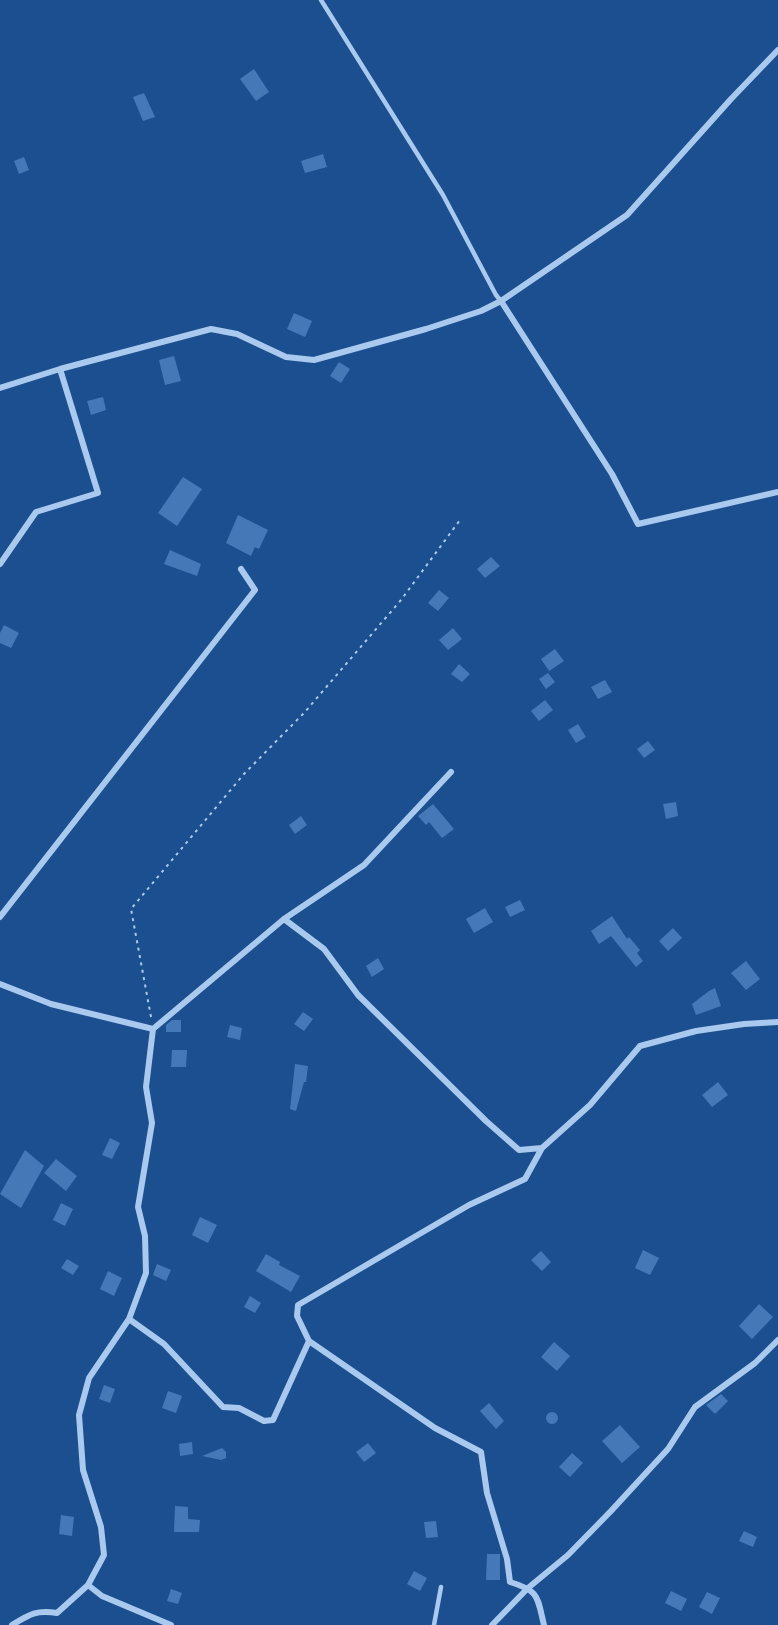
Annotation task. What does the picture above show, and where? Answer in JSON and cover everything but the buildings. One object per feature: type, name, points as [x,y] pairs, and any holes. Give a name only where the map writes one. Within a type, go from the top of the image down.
[{"type":"street","points":[[0,388],[60,369],[211,329],[237,334],[286,357],[314,360],[481,311],[501,301],[627,214],[731,99],[778,51]]},
{"type":"street","points":[[501,301],[612,474],[638,524],[778,492]]},
{"type":"street","points":[[0,564],[36,512],[98,494],[60,369]]},
{"type":"street","points":[[0,917],[255,590],[241,570]]},
{"type":"street","points":[[12,1625],[40,1611],[57,1613],[88,1585],[104,1555],[101,1527],[83,1470],[79,1415],[89,1378],[129,1319],[146,1273],[145,1236],[138,1207],[152,1123],[146,1087],[153,1029],[284,919],[364,865],[451,772]]},
{"type":"street","points":[[284,919],[324,949],[358,995],[486,1121],[519,1150],[542,1148]]},
{"type":"street","points":[[0,984],[51,1004],[153,1029]]},
{"type":"street","points":[[544,1625],[539,1601],[528,1588],[510,1582],[507,1559],[487,1493],[480,1452],[435,1428],[309,1341],[297,1316],[298,1305],[469,1205],[525,1179],[542,1148],[590,1105],[640,1046],[696,1031],[778,1022]]},
{"type":"street","points":[[129,1319],[164,1344],[224,1407],[239,1408],[264,1421],[273,1420],[309,1341]]},
{"type":"street","points":[[492,1625],[528,1588],[568,1555],[647,1472],[668,1449],[695,1407],[755,1363],[778,1340]]},
{"type":"street","points":[[88,1585],[102,1596],[171,1625]]},
{"type":"lane","points":[[321,0],[443,195],[501,301]]},
{"type":"lane","points":[[434,1625],[441,1587]]},
{"type":"path","points":[[153,1029],[131,909],[244,774],[304,713],[401,600],[460,520]]}]
